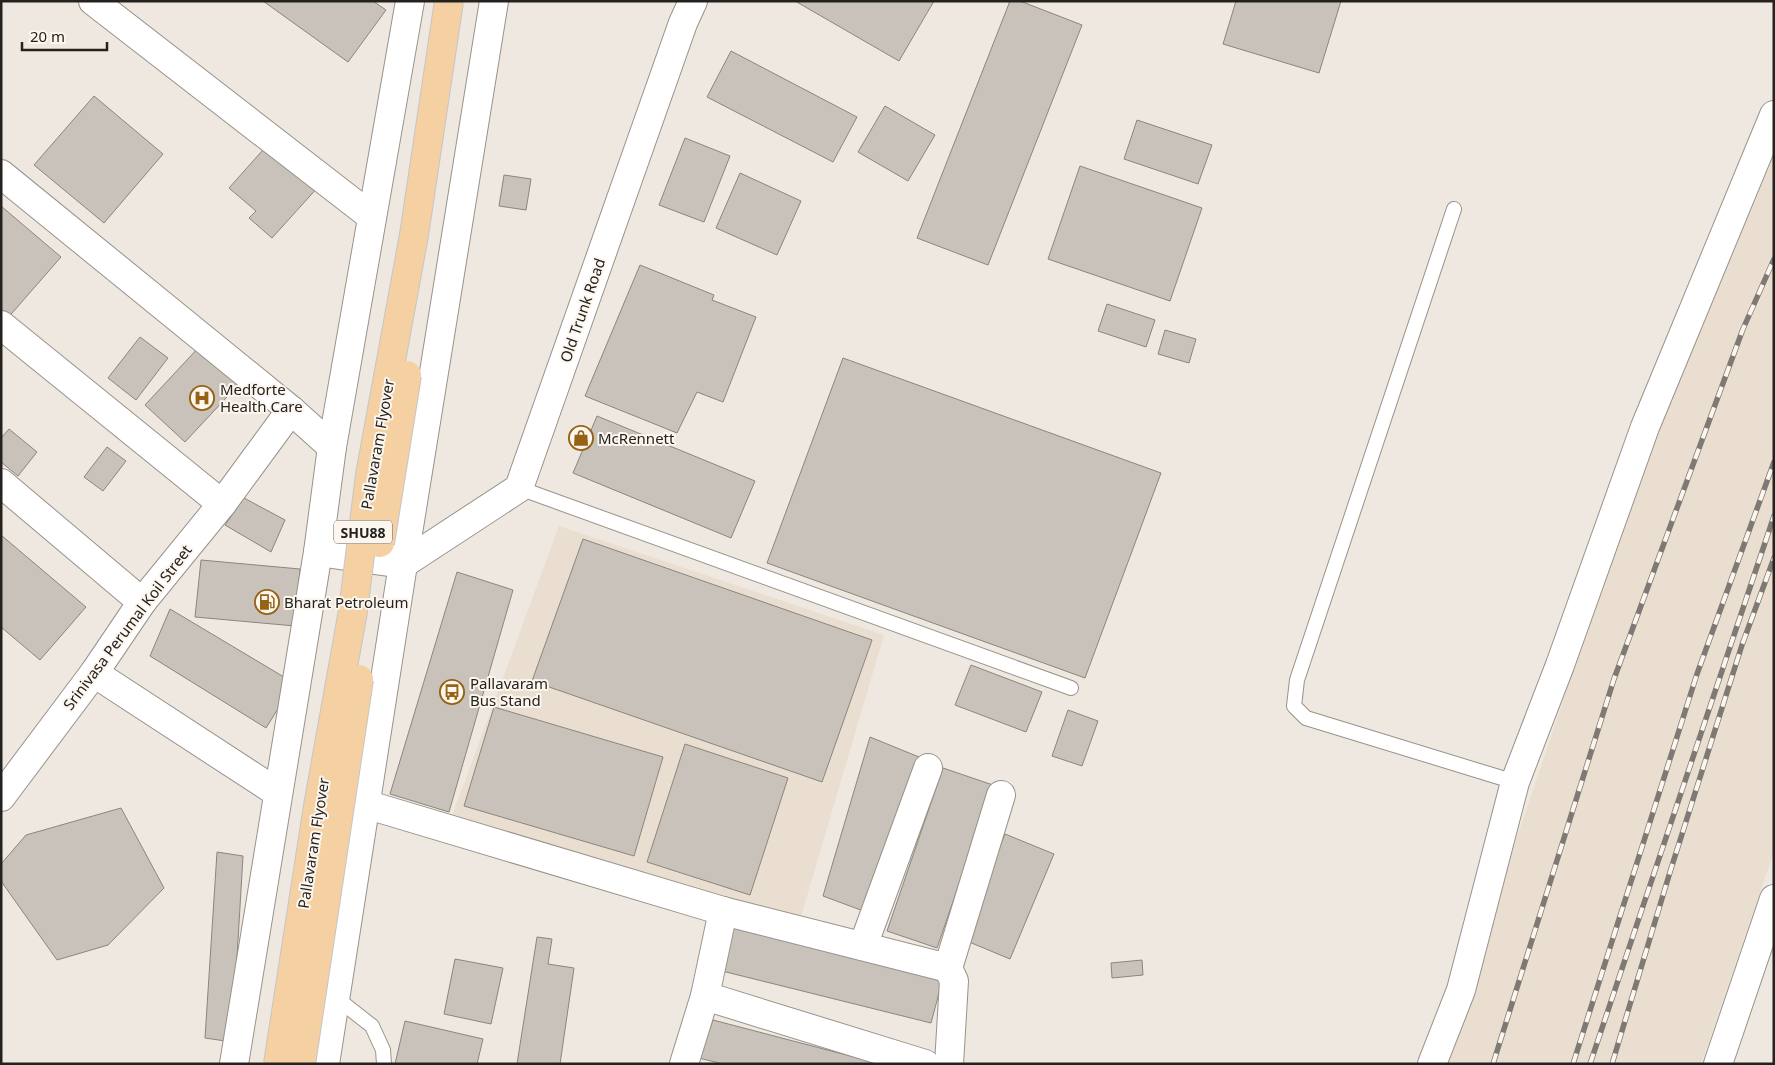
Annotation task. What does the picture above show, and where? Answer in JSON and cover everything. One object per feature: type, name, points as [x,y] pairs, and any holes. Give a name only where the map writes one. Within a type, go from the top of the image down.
[{"type":"main road","name":"Pallavaram Flyover","points":[[278,1064],[318,806],[353,611],[370,475],[414,235],[449,1]]},
{"type":"main road","name":"Pallavaram Flyover","points":[[301,1064],[381,533],[468,1]]},
{"type":"street","points":[[93,1],[372,217]]},
{"type":"street","points":[[234,1064],[318,552],[332,447],[410,1]]},
{"type":"street","points":[[325,1064],[402,564],[494,1]]},
{"type":"street","name":"Old Trunk Road","points":[[519,488],[683,24],[693,1]]},
{"type":"street","points":[[1432,1064],[1461,990],[1514,782],[1560,665],[1645,427],[1774,115]]},
{"type":"street","points":[[1,174],[291,410],[332,447]]},
{"type":"street","points":[[1,325],[222,504]]},
{"type":"street","name":"Srinivasa Perumal Koil Street","points":[[1,797],[94,673],[142,602],[222,504],[291,410]]},
{"type":"street","points":[[1,483],[142,602]]},
{"type":"street","points":[[318,552],[402,564],[519,488]]},
{"type":"street","points":[[94,673],[278,794]]},
{"type":"street","points":[[863,946],[928,768]]},
{"type":"street","points":[[949,1064],[954,981],[948,968],[1001,795]]},
{"type":"street","points":[[365,804],[723,911],[948,968]]},
{"type":"street","points":[[1718,1064],[1774,899]]},
{"type":"street","points":[[684,1064],[705,996],[723,911]]},
{"type":"street","points":[[705,996],[925,1064]]},
{"type":"lane","points":[[1454,209],[1296,680],[1294,706],[1306,718],[1514,782]]},
{"type":"lane","points":[[519,488],[1071,688]]},
{"type":"lane","points":[[335,997],[372,1026],[383,1050],[384,1064]]},
{"type":"shaded area","points":[[1774,149],[1774,852],[1701,1064],[1440,1064],[1658,421]]},
{"type":"shaded area","points":[[559,526],[884,635],[800,920],[452,816]]},
{"type":"building","points":[[263,1],[373,1],[386,10],[348,62]]},
{"type":"building","points":[[795,1],[934,1],[899,61]]},
{"type":"building","points":[[1010,1],[1020,1],[1082,25],[988,265],[917,238]]},
{"type":"building","points":[[1236,1],[1341,1],[1319,73],[1223,44]]},
{"type":"building","points":[[731,51],[857,117],[833,162],[707,97]]},
{"type":"building","points":[[94,96],[163,154],[104,223],[34,165]]},
{"type":"building","points":[[885,106],[935,135],[908,181],[858,152]]},
{"type":"building","points":[[1137,120],[1212,145],[1198,184],[1124,159]]},
{"type":"building","points":[[685,138],[730,156],[704,222],[659,205]]},
{"type":"building","points":[[270,142],[319,186],[272,238],[249,218],[256,211],[229,188]]},
{"type":"building","points":[[1080,166],[1202,208],[1170,301],[1048,259]]},
{"type":"building","points":[[740,173],[801,201],[777,255],[716,228]]},
{"type":"building","points":[[504,175],[531,179],[526,210],[499,206]]},
{"type":"building","points":[[1,206],[61,257],[6,320],[1,316]]},
{"type":"building","points":[[640,265],[714,295],[712,300],[756,317],[723,402],[697,392],[677,433],[585,396]]},
{"type":"building","points":[[1107,304],[1155,320],[1146,347],[1098,331]]},
{"type":"building","points":[[1165,330],[1196,339],[1189,363],[1158,354]]},
{"type":"building","points":[[140,337],[168,358],[136,400],[108,378]]},
{"type":"building","points":[[200,346],[240,383],[185,442],[145,405]]},
{"type":"building","points":[[843,358],[1161,473],[1085,678],[767,563]]},
{"type":"building","points":[[597,416],[755,481],[731,538],[573,473]]},
{"type":"building","points":[[9,429],[37,452],[18,476],[1,462],[1,438]]},
{"type":"building","points":[[107,447],[126,461],[103,491],[84,477]]},
{"type":"building","points":[[244,498],[285,520],[271,552],[225,525]]},
{"type":"building","points":[[1,535],[86,607],[40,660],[1,627]]},
{"type":"building","points":[[583,539],[872,640],[822,782],[532,681]]},
{"type":"building","points":[[201,560],[300,569],[295,626],[195,617]]},
{"type":"building","name":"Pallavaram Bus Stand","points":[[457,572],[513,590],[449,812],[390,794]]},
{"type":"building","points":[[170,609],[294,683],[266,728],[150,656]]},
{"type":"building","points":[[971,665],[1042,692],[1026,732],[955,705]]},
{"type":"building","points":[[494,707],[663,757],[634,856],[464,806]]},
{"type":"building","points":[[1068,710],[1098,721],[1082,766],[1052,756]]},
{"type":"building","points":[[870,737],[919,757],[866,912],[823,896]]},
{"type":"building","points":[[685,744],[788,778],[750,895],[647,862]]},
{"type":"building","points":[[943,768],[993,785],[937,948],[887,931]]},
{"type":"building","points":[[121,808],[164,888],[108,945],[57,960],[1,881],[1,864],[26,835]]},
{"type":"building","points":[[1005,834],[1054,854],[1010,959],[962,939]]},
{"type":"building","points":[[217,852],[243,856],[232,1042],[205,1038]]},
{"type":"building","points":[[729,924],[943,978],[931,1023],[718,970]]},
{"type":"building","points":[[537,937],[552,939],[548,964],[574,968],[560,1064],[517,1064]]},
{"type":"building","points":[[455,959],[503,968],[491,1024],[444,1014]]},
{"type":"building","points":[[1142,960],[1143,975],[1112,978],[1111,963]]},
{"type":"building","points":[[713,1020],[881,1064],[723,1064],[699,1058]]},
{"type":"building","points":[[405,1021],[483,1039],[477,1064],[395,1064]]},
{"type":"railway","points":[[1493,1064],[1614,679],[1743,329],[1774,259]]},
{"type":"railway","points":[[1573,1064],[1697,674],[1774,462]]},
{"type":"railway","points":[[1590,1064],[1774,516]]},
{"type":"railway","points":[[1612,1064],[1742,645],[1774,558]]},
{"type":"place","name":"Medforte Health Care","points":[[202,398]]},
{"type":"place","name":"McRennett","points":[[581,438]]},
{"type":"place","name":"Bharat Petroleum","points":[[267,602]]},
{"type":"place","name":"Pallavaram Bus Stand","points":[[452,692]]}]
